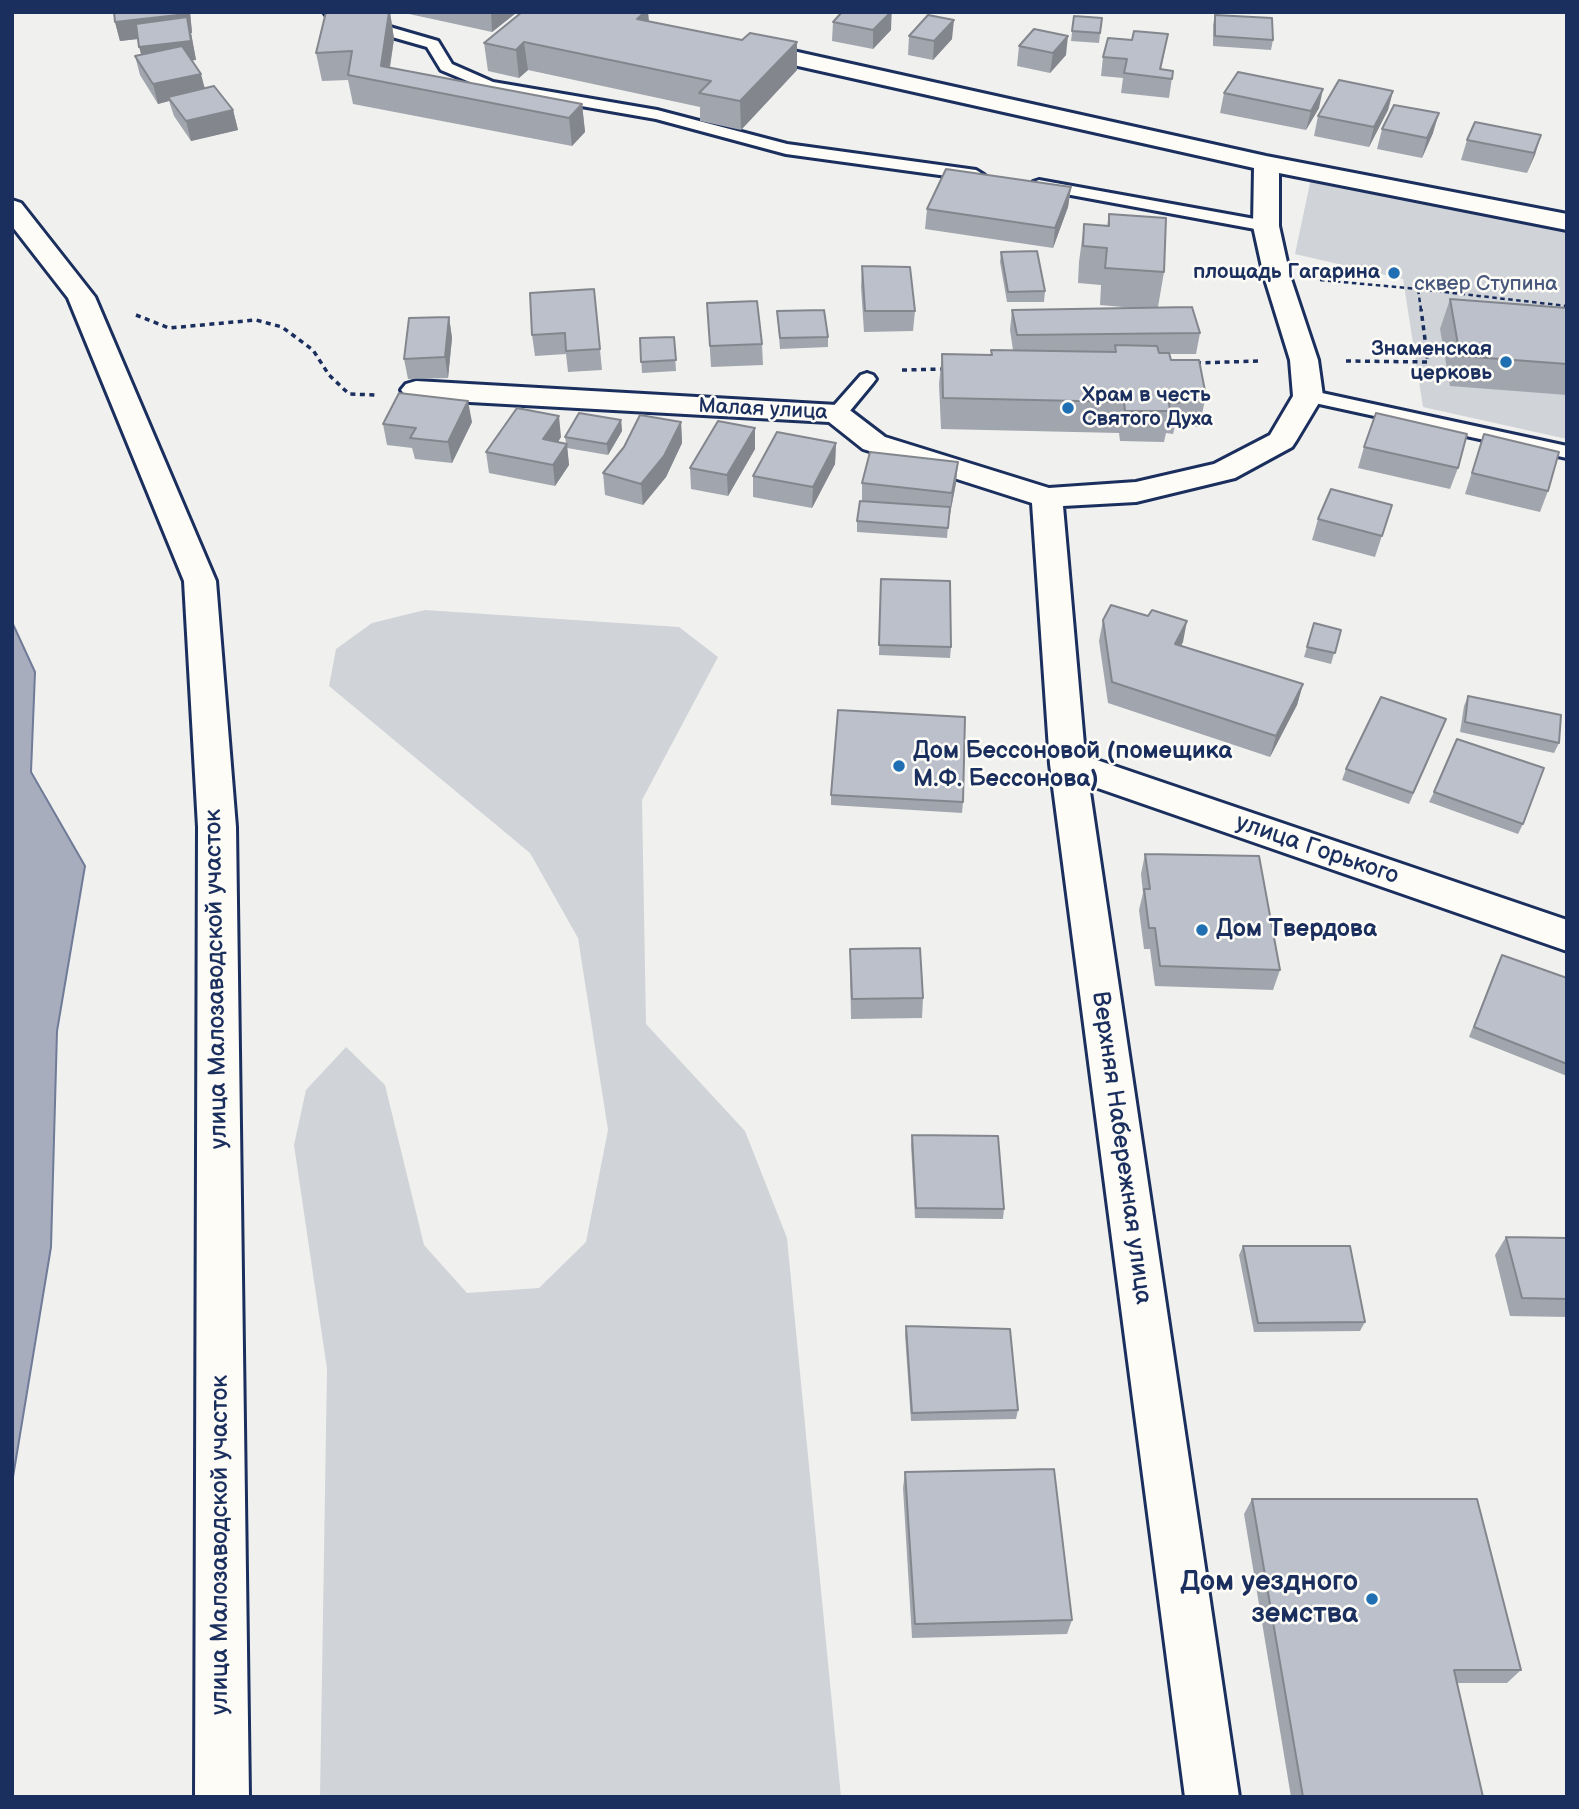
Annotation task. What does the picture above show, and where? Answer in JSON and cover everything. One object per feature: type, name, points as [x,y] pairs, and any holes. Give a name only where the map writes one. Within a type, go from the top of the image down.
[{"type":"street","points":[[722,42],[1266,163],[1567,222]]},
{"type":"street","points":[[1266,163],[1266,226],[1277,276],[1304,360],[1308,396]]},
{"type":"street","name":"улица Малозаводской участок","points":[[12,208],[81,297],[200,581],[218,827],[222,1797]]},
{"type":"street","name":"Малая улица","points":[[416,390],[838,414],[874,443],[1047,498],[1136,492],[1224,471],[1281,441],[1308,396]]},
{"type":"street","name":"Верхняя Набережная улица","points":[[1047,498],[1068,764],[1212,1797]]},
{"type":"street","name":"улица Горького","points":[[1068,764],[1567,936]]},
{"type":"lane","points":[[331,12],[334,16],[433,44],[446,67],[489,86],[657,115],[786,149],[988,177]]},
{"type":"lane","points":[[1028,183],[1266,226]]},
{"type":"lane","points":[[838,414],[867,379]]},
{"type":"lane","points":[[1308,396],[1567,452]]},
{"type":"path","points":[[1277,276],[1567,306]]},
{"type":"path","points":[[1194,363],[1304,360],[1428,362],[1418,289]]},
{"type":"path","points":[[89,316],[127,313],[150,318],[169,328],[256,320],[282,327],[313,350],[329,375],[349,394],[365,397],[416,390]]},
{"type":"path","points":[[867,379],[893,370],[948,369]]},
{"type":"green space","name":"сквер Ступина","points":[[1314,164],[1567,219],[1567,439],[1423,407],[1403,279],[1295,254]]},
{"type":"green space","points":[[425,610],[679,627],[718,657],[642,800],[646,1024],[745,1131],[787,1238],[841,1797],[320,1797],[327,1369],[294,1145],[306,1090],[346,1047],[385,1085],[424,1245],[467,1293],[539,1288],[586,1242],[608,1130],[578,938],[530,853],[329,686],[336,649],[372,623]]},
{"type":"water","points":[[12,622],[35,672],[31,772],[85,866],[57,1031],[51,1247],[12,1483]]},
{"type":"building","points":[[114,12],[187,12],[187,14],[115,22]]},
{"type":"building","points":[[326,12],[389,12],[381,66],[582,104],[569,118],[348,75],[352,51],[316,53]]},
{"type":"building","points":[[522,12],[645,12],[637,19],[742,40],[750,33],[797,42],[740,101],[699,93],[711,81],[524,42],[516,50],[484,43]]},
{"type":"building","points":[[842,12],[891,12],[873,30],[833,22]]},
{"type":"building","points":[[928,15],[954,20],[934,41],[909,36]]},
{"type":"building","points":[[1215,15],[1272,18],[1273,40],[1215,36]]},
{"type":"building","points":[[1074,16],[1102,18],[1100,33],[1072,31]]},
{"type":"building","points":[[187,17],[191,41],[139,47],[136,24]]},
{"type":"building","points":[[1034,29],[1068,36],[1053,53],[1019,46]]},
{"type":"building","points":[[1134,31],[1168,34],[1160,69],[1173,71],[1172,79],[1124,73],[1127,59],[1103,57],[1108,38],[1132,40]]},
{"type":"building","points":[[182,46],[201,74],[153,84],[135,56]]},
{"type":"building","points":[[1238,72],[1323,89],[1311,111],[1224,93]]},
{"type":"building","points":[[1339,80],[1393,91],[1374,127],[1318,116]]},
{"type":"building","points":[[214,86],[233,110],[186,121],[168,97]]},
{"type":"building","points":[[1394,105],[1439,113],[1427,138],[1382,129]]},
{"type":"building","points":[[1475,122],[1541,135],[1534,153],[1467,140]]},
{"type":"building","points":[[946,169],[1071,187],[1055,228],[927,209]]},
{"type":"building","points":[[1109,214],[1166,218],[1164,272],[1105,268],[1107,248],[1083,246],[1084,224],[1109,226]]},
{"type":"building","points":[[1037,251],[1045,291],[1008,292],[1001,252]]},
{"type":"building","points":[[862,266],[910,267],[915,311],[865,311]]},
{"type":"building","points":[[594,289],[600,349],[566,351],[565,333],[532,335],[530,293]]},
{"type":"building","points":[[1450,299],[1567,308],[1567,364],[1460,356]]},
{"type":"building","points":[[757,301],[762,344],[710,346],[707,303]]},
{"type":"building","points":[[1192,307],[1200,333],[1017,335],[1012,310]]},
{"type":"building","points":[[824,310],[828,337],[780,338],[777,311]]},
{"type":"building","points":[[449,317],[445,357],[404,359],[409,318]]},
{"type":"building","points":[[674,337],[676,360],[641,362],[640,338]]},
{"type":"building","points":[[1115,345],[1157,346],[1159,353],[1169,353],[1171,360],[1199,360],[1206,396],[1178,396],[1179,403],[1169,403],[1170,411],[1125,411],[1124,402],[943,398],[942,354],[992,355],[991,350],[1116,352]]},
{"type":"building","points":[[399,393],[468,401],[448,442],[410,438],[416,428],[383,424]]},
{"type":"building","points":[[517,408],[559,416],[543,439],[567,444],[553,465],[486,452]]},
{"type":"building","points":[[579,413],[621,420],[607,444],[565,437]]},
{"type":"building","points":[[1376,413],[1467,434],[1458,468],[1364,447]]},
{"type":"building","points":[[640,415],[681,422],[664,456],[641,484],[603,473],[624,447]]},
{"type":"building","points":[[718,421],[755,428],[727,475],[690,468]]},
{"type":"building","points":[[777,432],[836,443],[813,487],[753,476]]},
{"type":"building","points":[[1484,434],[1559,452],[1548,491],[1472,473]]},
{"type":"building","points":[[870,452],[958,462],[952,493],[862,483]]},
{"type":"building","points":[[1331,489],[1392,505],[1382,536],[1318,519]]},
{"type":"building","points":[[860,501],[950,507],[948,528],[857,521]]},
{"type":"building","points":[[881,579],[950,581],[951,647],[879,645]]},
{"type":"building","points":[[1111,605],[1148,616],[1152,610],[1187,621],[1175,644],[1303,684],[1276,736],[1112,682],[1103,620]]},
{"type":"building","points":[[1314,623],[1341,630],[1335,653],[1307,647]]},
{"type":"building","points":[[1468,696],[1561,715],[1559,743],[1465,722]]},
{"type":"building","points":[[1381,697],[1446,719],[1413,793],[1346,769]]},
{"type":"building","name":"Дом Бессоновой (помещика М.Ф. Бессонова)","points":[[838,710],[965,717],[963,802],[831,795]]},
{"type":"building","points":[[1457,739],[1544,768],[1523,824],[1434,792]]},
{"type":"building","name":"Дом Твердова","points":[[1145,854],[1259,856],[1280,970],[1160,966],[1155,928],[1149,928],[1144,889],[1150,889]]},
{"type":"building","points":[[920,948],[923,998],[852,999],[850,949]]},
{"type":"building","points":[[1502,955],[1567,978],[1567,1064],[1474,1027]]},
{"type":"building","points":[[912,1135],[998,1136],[1004,1209],[916,1208]]},
{"type":"building","points":[[1506,1237],[1567,1238],[1567,1299],[1522,1298]]},
{"type":"building","points":[[1243,1246],[1350,1246],[1365,1322],[1258,1323]]},
{"type":"building","points":[[906,1326],[1010,1329],[1018,1410],[912,1413]]},
{"type":"building","points":[[1054,1469],[1072,1620],[915,1624],[905,1472]]},
{"type":"building","name":"Дом уездного земства","points":[[1252,1499],[1477,1499],[1521,1670],[1454,1670],[1483,1797],[1303,1797]]},
{"type":"place","name":"площадь Гагарина","points":[[1394,273]]},
{"type":"place","name":"Знаменская церковь","points":[[1506,362]]},
{"type":"place","name":"Храм в честь Святого Духа","points":[[1068,408]]},
{"type":"place","name":"Дом Бессоновой (помещика М.Ф. Бессонова)","points":[[899,766]]},
{"type":"place","name":"Дом Твердова","points":[[1202,930]]},
{"type":"place","name":"Дом уездного земства","points":[[1372,1599]]}]
